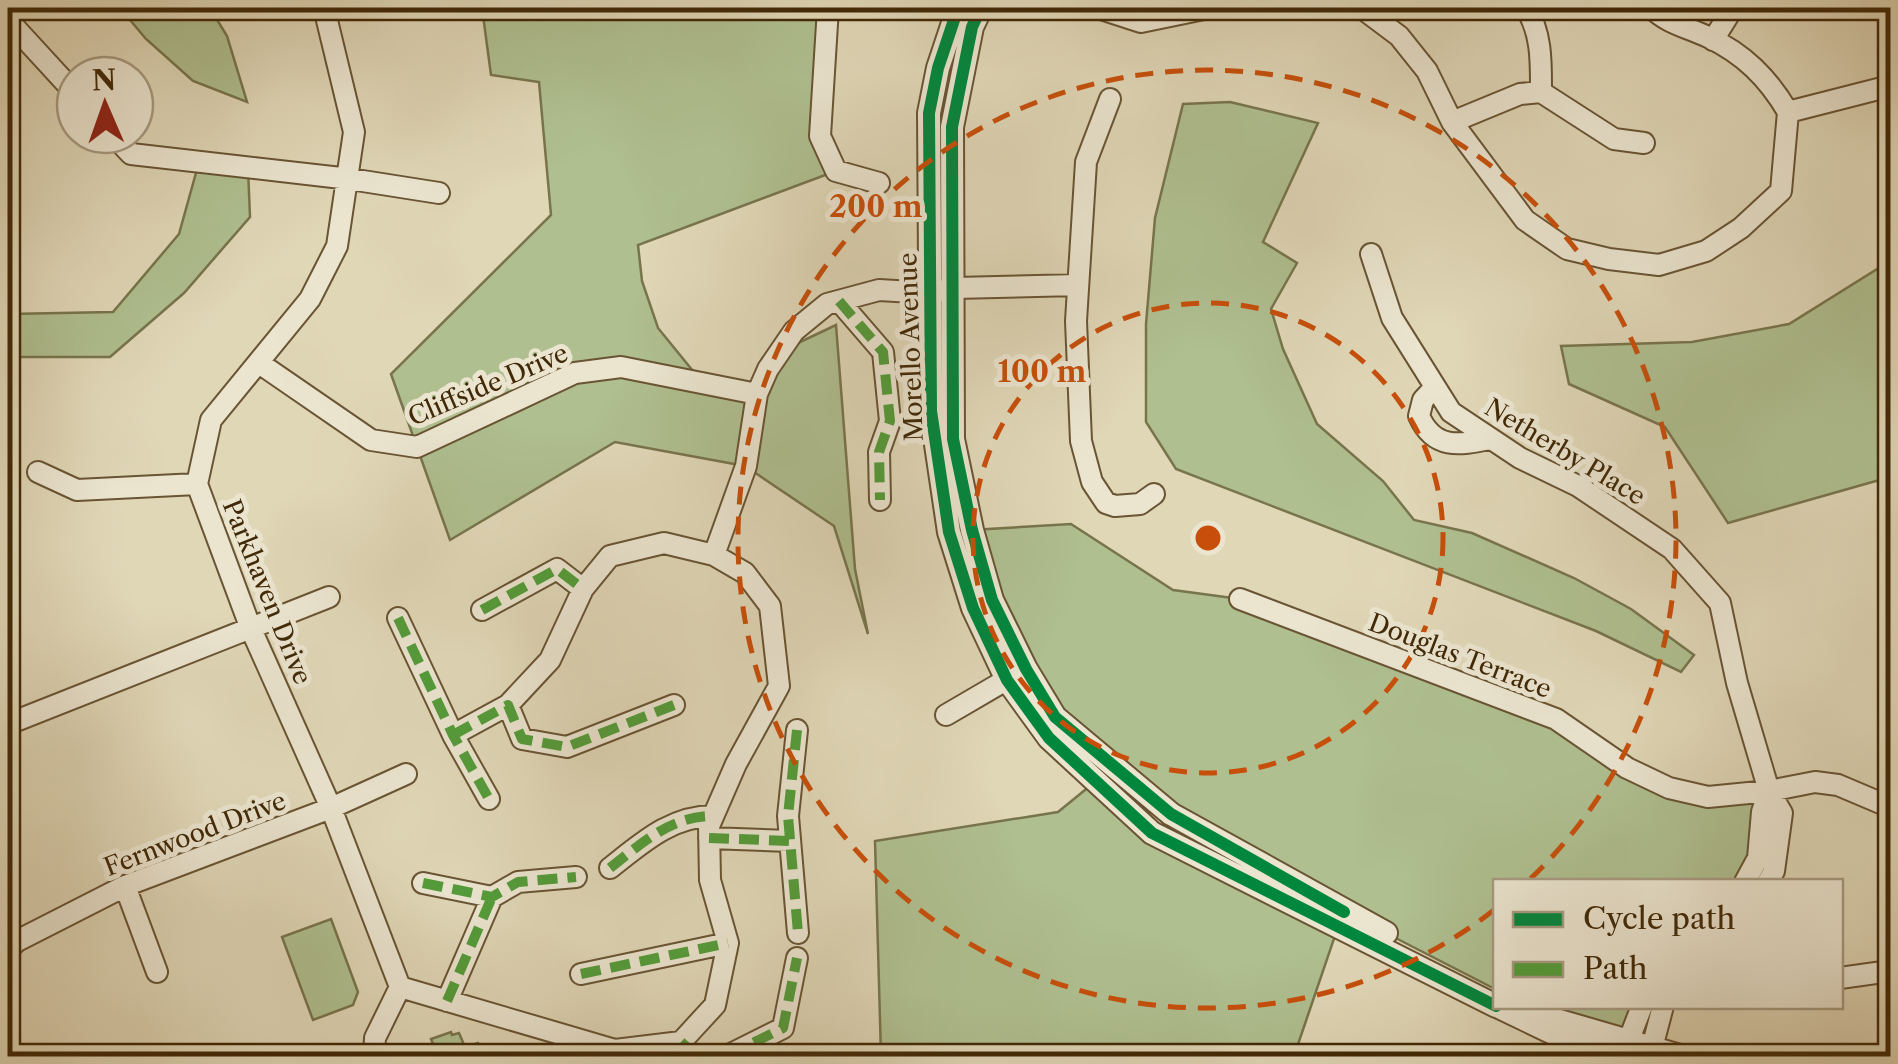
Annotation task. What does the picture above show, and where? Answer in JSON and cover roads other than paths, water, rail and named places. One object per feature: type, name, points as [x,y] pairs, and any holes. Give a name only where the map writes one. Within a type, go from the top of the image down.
[{"type":"street","name":"Parkhaven Drive","points":[[324,8],[354,132],[338,246],[310,300],[211,420],[197,484],[250,630],[331,808],[400,988]]},
{"type":"street","points":[[828,8],[820,136],[836,172],[879,183]]},
{"type":"street","name":"Morello Avenue","points":[[958,8],[938,68],[929,113],[930,412],[948,532],[973,608],[1016,674],[1049,738],[1152,833],[1493,1004]]},
{"type":"street","name":"Morello Avenue","points":[[981,8],[972,27],[952,127],[953,440],[972,530],[1016,674],[1054,717],[1171,814],[1345,912],[1493,988]]},
{"type":"street","points":[[1098,8],[1141,22],[1209,8]]},
{"type":"street","points":[[1361,8],[1399,36],[1427,71],[1452,122],[1525,220],[1567,249],[1609,259],[1659,264],[1706,251],[1741,228],[1781,190],[1788,112],[1758,69],[1652,8]]},
{"type":"street","points":[[1526,8],[1536,24],[1541,92]]},
{"type":"street","points":[[1713,40],[1733,8]]},
{"type":"street","points":[[8,20],[55,71]]},
{"type":"street","points":[[1788,112],[1890,86]]},
{"type":"street","points":[[1452,122],[1520,94],[1541,92],[1614,139],[1644,143]]},
{"type":"street","points":[[1110,99],[1086,162],[1076,322],[1080,441],[1092,482],[1106,502],[1115,506],[1140,504],[1154,494]]},
{"type":"street","points":[[140,155],[438,192]]},
{"type":"street","name":"Netherby Place","points":[[1371,254],[1392,318],[1451,412],[1520,458],[1578,486],[1672,549],[1720,602],[1737,683],[1769,791],[1782,813],[1770,879]]},
{"type":"street","points":[[714,555],[746,466],[758,394],[768,369],[794,331],[826,304],[879,290],[930,293],[955,288],[1078,285]]},
{"type":"street","points":[[840,301],[883,352],[890,421],[880,452],[880,500]]},
{"type":"street","name":"Cliffside Drive","points":[[259,363],[371,440],[417,447],[574,373],[622,367],[758,394]]},
{"type":"street","points":[[1435,386],[1423,400],[1419,416],[1434,438],[1450,445],[1490,438]]},
{"type":"street","points":[[38,472],[76,490],[197,484]]},
{"type":"street","points":[[374,1056],[375,1038],[400,988],[603,1052],[689,1049],[715,1004],[728,944],[710,880],[713,816],[736,764],[779,686],[770,606],[745,573],[714,555],[664,543],[610,556],[584,589],[550,660],[508,705],[452,736]]},
{"type":"street","points":[[482,610],[557,569],[584,589]]},
{"type":"street","points":[[8,724],[329,597]]},
{"type":"street","name":"Douglas Terrace","points":[[1240,599],[1556,719],[1627,768],[1669,788],[1708,797],[1815,782],[1838,784],[1890,807]]},
{"type":"street","points":[[398,618],[452,736],[490,799]]},
{"type":"street","points":[[946,715],[1016,674]]},
{"type":"street","points":[[508,705],[522,739],[567,746],[674,705]]},
{"type":"street","points":[[797,730],[788,816],[798,933]]},
{"type":"street","name":"Fernwood Drive","points":[[8,950],[16,941],[125,886],[331,808],[406,774]]},
{"type":"street","points":[[1748,879],[1758,858],[1762,812],[1769,791]]},
{"type":"street","points":[[610,868],[661,829],[691,816],[713,816]]},
{"type":"street","points":[[709,838],[790,841]]},
{"type":"street","points":[[447,1001],[492,897],[518,882],[576,877]]},
{"type":"street","points":[[422,883],[492,897]]},
{"type":"street","points":[[125,886],[157,972]]},
{"type":"street","points":[[581,974],[728,944]]},
{"type":"street","points":[[728,1056],[783,1028],[798,958]]},
{"type":"street","points":[[1843,978],[1890,971]]},
{"type":"street","name":"Morello Avenue","points":[[1502,1009],[1601,1056]]},
{"type":"street","points":[[1535,1009],[1639,1051],[1680,1056]]},
{"type":"street","points":[[1639,1051],[1642,1009]]},
{"type":"street","points":[[1639,1051],[1660,1009]]}]
